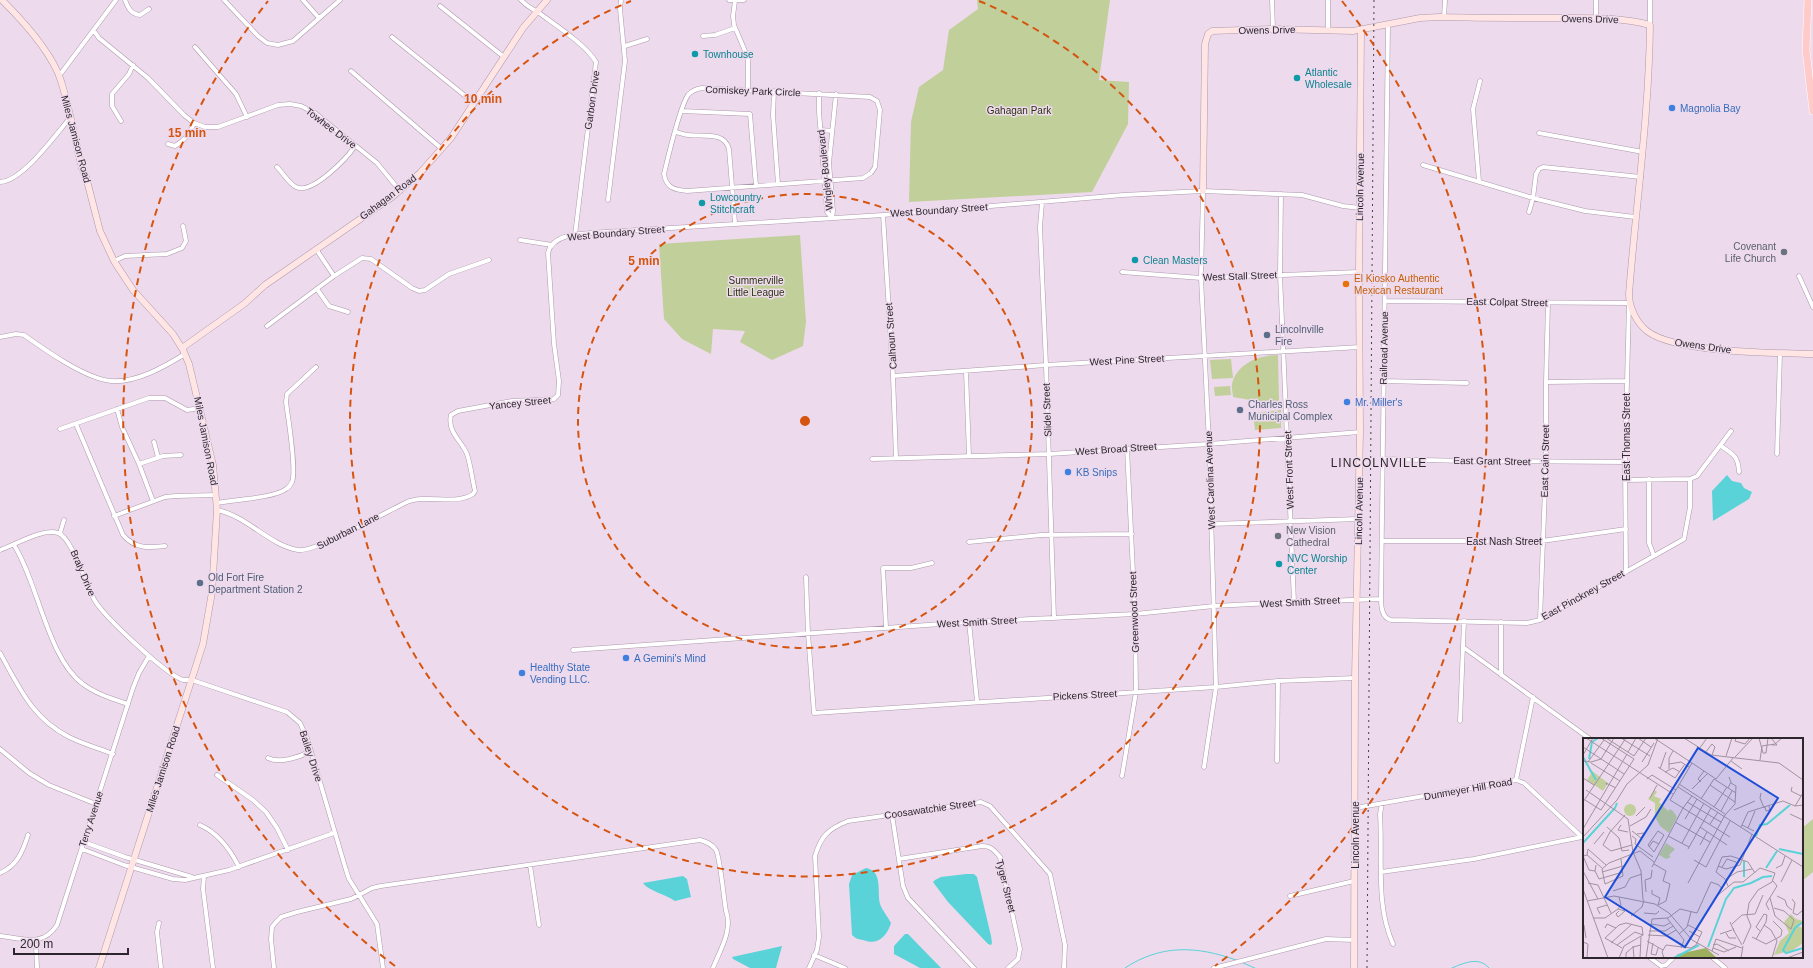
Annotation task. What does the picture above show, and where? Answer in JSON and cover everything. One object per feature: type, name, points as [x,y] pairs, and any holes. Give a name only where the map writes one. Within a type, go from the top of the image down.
[{"type":"main road","points":[[1808,0],[1810,9],[1806,50],[1813,111]]},
{"type":"street","name":"Miles Jamison Road","points":[[2,0],[26,24],[38,39],[59,76],[94,209],[104,241],[114,261],[133,290],[173,334],[185,354],[200,408],[213,465],[217,502],[217,538],[211,604],[203,642],[99,968]]},
{"type":"street","points":[[59,76],[116,0]]},
{"type":"street","points":[[126,0],[134,14],[140,15],[149,9]]},
{"type":"street","points":[[224,0],[258,36],[272,45],[283,44],[293,40],[340,0]]},
{"type":"street","points":[[303,0],[319,18]]},
{"type":"street","name":"Garbon Drive","points":[[521,0],[528,8],[536,12],[592,54],[596,62],[575,235]]},
{"type":"street","name":"Gahagan Road","points":[[182,348],[198,338],[265,285],[400,191],[427,166],[442,149],[474,103],[523,28],[547,0]]},
{"type":"street","points":[[608,200],[626,61],[620,9],[621,0]]},
{"type":"street","points":[[729,0],[744,0]]},
{"type":"street","points":[[1272,0],[1273,28]]},
{"type":"street","points":[[1328,0],[1328,30]]},
{"type":"street","points":[[1444,0],[1444,17]]},
{"type":"street","points":[[1596,0],[1596,18]]},
{"type":"street","points":[[1650,0],[1650,25]]},
{"type":"street","points":[[735,1],[733,16],[735,28],[748,58],[748,90]]},
{"type":"street","points":[[440,6],[504,57]]},
{"type":"street","name":"Owens Drive","points":[[1203,191],[1206,38],[1212,31],[1273,28],[1361,31],[1420,18],[1444,17],[1596,18],[1626,20],[1650,25],[1648,95],[1641,177],[1635,217],[1629,302],[1638,321],[1647,331],[1661,339],[1680,344],[1729,350],[1813,354]]},
{"type":"street","name":"Railroad Avenue","points":[[1381,599],[1388,26]]},
{"type":"street","points":[[703,36],[715,35],[735,28]]},
{"type":"street","points":[[94,31],[99,38],[133,65],[194,123],[192,129],[182,142],[175,146],[168,144]]},
{"type":"street","points":[[1353,31],[1361,44]]},
{"type":"street","name":"Lincoln Avenue","points":[[1354,968],[1355,678],[1358,599],[1361,347],[1359,272],[1361,31]]},
{"type":"street","points":[[392,38],[474,103]]},
{"type":"street","points":[[625,46],[647,39]]},
{"type":"street","points":[[195,47],[236,94],[246,117]]},
{"type":"street","points":[[121,121],[110,103],[112,94],[129,74],[133,65]]},
{"type":"street","points":[[351,70],[442,149]]},
{"type":"street","points":[[1479,181],[1474,109],[1480,81]]},
{"type":"street","name":"Comiskey Park Circle","points":[[702,88],[748,90],[870,96],[876,101],[880,114],[875,167],[871,173],[863,178],[687,191],[677,190],[670,186],[666,182],[664,174],[688,95],[702,88]]},
{"type":"street","points":[[774,92],[773,115],[778,184]]},
{"type":"street","name":"Wrigley Boulevard","points":[[819,93],[827,212],[832,218]]},
{"type":"street","name":"Wrigley Boulevard","points":[[832,218],[833,211],[829,163],[836,94]]},
{"type":"street","name":"Towhee Drive","points":[[194,123],[205,127],[218,127],[278,105],[290,104],[301,106],[315,113],[377,163],[400,191]]},
{"type":"street","points":[[682,111],[750,114],[756,186]]},
{"type":"street","points":[[0,182],[7,181],[20,174],[70,118]]},
{"type":"street","points":[[821,130],[832,132]]},
{"type":"street","points":[[676,132],[688,135],[718,137],[725,141],[730,149],[735,223]]},
{"type":"street","points":[[1539,133],[1643,152]]},
{"type":"street","points":[[277,167],[294,185],[299,188],[305,188],[334,169],[356,146]]},
{"type":"street","points":[[1423,165],[1533,198],[1585,211],[1635,217]]},
{"type":"street","points":[[1529,212],[1533,198],[1536,174],[1538,169],[1543,167],[1641,177]]},
{"type":"street","name":"West Boundary Street","points":[[552,245],[559,239],[575,235],[735,223],[883,215],[1124,195],[1203,191],[1302,195],[1343,206],[1360,208]]},
{"type":"street","name":"West Carolina Avenue","points":[[1203,191],[1201,278],[1209,444],[1216,686],[1204,767]]},
{"type":"street","name":"West Front Street","points":[[1281,194],[1280,275],[1294,602]]},
{"type":"street","name":"Slidel Street","points":[[1042,203],[1040,227],[1054,618]]},
{"type":"street","name":"Calhoun Street","points":[[883,215],[893,376],[896,458]]},
{"type":"street","points":[[114,261],[122,257],[167,254],[180,250],[186,241],[183,226]]},
{"type":"street","points":[[520,240],[552,245]]},
{"type":"street","name":"Yancey Street","points":[[461,498],[469,497],[475,491],[466,453],[450,428],[451,415],[458,411],[512,402],[554,399],[558,395],[559,381],[548,260],[548,252],[552,245]]},
{"type":"street","points":[[316,250],[334,276]]},
{"type":"street","points":[[267,326],[317,288],[362,258],[368,258],[412,288],[422,291],[450,274],[489,260]]},
{"type":"street","name":"West Stall Street","points":[[1122,272],[1201,278],[1359,272]]},
{"type":"street","points":[[1799,276],[1813,306]]},
{"type":"street","points":[[317,288],[329,306],[348,312]]},
{"type":"street","name":"East Colpat Street","points":[[1385,301],[1629,302]]},
{"type":"street","name":"East Cain Street","points":[[1540,620],[1546,462],[1548,302]]},
{"type":"street","name":"East Thomas Street","points":[[1626,572],[1625,462],[1629,302]]},
{"type":"street","points":[[0,337],[16,334],[24,336],[67,364],[99,378],[110,381],[122,381],[141,376],[172,362],[185,354]]},
{"type":"street","name":"West Pine Street","points":[[893,376],[1046,365],[1361,347]]},
{"type":"street","points":[[1777,454],[1780,353]]},
{"type":"street","points":[[217,502],[272,494],[286,490],[292,483],[294,471],[286,402],[287,394],[316,367]]},
{"type":"street","points":[[966,371],[969,456]]},
{"type":"street","points":[[1383,381],[1467,383]]},
{"type":"street","points":[[1546,382],[1627,381]]},
{"type":"street","points":[[60,429],[140,401],[158,397],[169,399],[187,410],[200,408]]},
{"type":"street","points":[[117,409],[129,443],[154,501]]},
{"type":"street","points":[[76,424],[123,535],[132,543],[146,548],[165,546]]},
{"type":"street","points":[[1626,480],[1690,479],[1697,476],[1731,431]]},
{"type":"street","name":"West Broad Street","points":[[872,459],[1049,454],[1209,444],[1360,432]]},
{"type":"street","points":[[154,442],[158,458]]},
{"type":"street","points":[[1721,446],[1734,454],[1738,460],[1739,472]]},
{"type":"street","name":"Greenwood Street","points":[[1122,776],[1136,692],[1135,614],[1128,448]]},
{"type":"street","points":[[139,464],[165,456],[181,455]]},
{"type":"street","name":"East Grant Street","points":[[1383,459],[1625,462]]},
{"type":"street","points":[[1649,479],[1649,543],[1654,556]]},
{"type":"street","name":"East Pinckney Street","points":[[1381,599],[1381,609],[1384,616],[1388,619],[1527,623],[1540,620],[1684,539],[1690,507],[1690,479]]},
{"type":"street","points":[[114,516],[154,501],[176,496],[216,495]]},
{"type":"street","name":"Suburban Lane","points":[[217,510],[229,512],[282,544],[301,551],[321,545],[412,500],[461,498]]},
{"type":"street","points":[[1211,524],[1359,519]]},
{"type":"street","points":[[0,550],[46,532],[60,533],[64,520]]},
{"type":"street","name":"East Nash Street","points":[[1382,541],[1542,541],[1626,530]]},
{"type":"street","name":"Braly Drive","points":[[60,533],[69,542],[87,586],[97,604],[161,667],[184,680],[192,680]]},
{"type":"street","points":[[969,542],[1051,535],[1132,534]]},
{"type":"street","points":[[14,545],[58,651],[67,668],[80,682],[91,689],[128,704]]},
{"type":"street","points":[[886,627],[883,568],[911,568],[932,563]]},
{"type":"street","points":[[806,577],[808,633]]},
{"type":"street","name":"West Smith Street","points":[[573,650],[886,627],[1135,614],[1214,606],[1381,599]]},
{"type":"street","points":[[1460,721],[1464,621]]},
{"type":"street","points":[[969,622],[977,701]]},
{"type":"street","points":[[1501,622],[1501,675]]},
{"type":"street","name":"Pickens Street","points":[[808,633],[814,713],[977,701],[1136,692],[1278,681],[1355,678]]},
{"type":"street","points":[[1463,647],[1589,738]]},
{"type":"street","points":[[0,652],[24,696],[42,717],[70,738],[113,754]]},
{"type":"street","name":"Terry Avenue","points":[[0,936],[31,940],[46,937],[57,925],[128,704],[139,673],[149,656]]},
{"type":"street","name":"Bailey Drive","points":[[192,680],[287,712],[300,723],[311,751],[334,833],[349,879],[377,924],[383,968]]},
{"type":"street","points":[[1277,761],[1278,681]]},
{"type":"street","points":[[1516,780],[1533,697]]},
{"type":"street","points":[[0,749],[29,773],[49,785],[96,804]]},
{"type":"street","points":[[268,758],[273,760],[282,760],[311,751]]},
{"type":"street","points":[[217,775],[253,800],[266,812],[277,828],[288,850]]},
{"type":"street","name":"Dunmeyer Hill Road","points":[[1355,808],[1516,780],[1524,783],[1583,838]]},
{"type":"street","name":"Coosawatchie Street","points":[[809,968],[819,937],[814,868],[815,856],[818,845],[825,833],[835,826],[848,821],[981,802],[990,806],[1050,874],[1065,945],[1064,968]]},
{"type":"street","points":[[1382,804],[1380,814],[1382,892],[1386,923],[1393,944]]},
{"type":"street","points":[[892,815],[903,886],[908,898],[974,968]]},
{"type":"street","points":[[200,825],[229,848],[239,867]]},
{"type":"street","points":[[84,842],[173,879],[185,880],[239,867],[334,833]]},
{"type":"street","points":[[0,873],[10,868],[19,858],[28,835]]},
{"type":"street","points":[[1381,872],[1474,859],[1583,838]]},
{"type":"street","points":[[274,968],[271,939],[272,927],[281,917],[351,899],[372,888],[700,840],[711,844],[717,852],[729,925],[713,968]]},
{"type":"street","name":"Tyger Street","points":[[899,860],[982,846],[987,846],[994,850],[1000,857],[1020,949],[1018,959],[1008,968]]},
{"type":"street","points":[[82,849],[120,864],[132,863],[197,877]]},
{"type":"street","points":[[530,865],[539,925]]},
{"type":"street","points":[[204,876],[204,889],[213,968]]},
{"type":"street","points":[[1290,896],[1354,881]]},
{"type":"street","points":[[159,923],[157,932],[161,968]]},
{"type":"street","points":[[1214,968],[1326,939],[1354,940]]},
{"type":"street","points":[[31,940],[36,946],[37,968]]},
{"type":"street","points":[[814,955],[845,968]]},
{"type":"street","points":[[1650,958],[1661,966],[1666,965],[1673,958]]},
{"type":"street","points":[[1713,958],[1725,968]]},
{"type":"green space","name":"Gahagan Park","points":[[977,0],[1110,0],[1099,80],[1129,82],[1128,124],[1092,192],[909,202],[911,122],[919,87],[943,70],[949,30],[978,9]]},
{"type":"green space","name":"Summerville Little League","points":[[800,235],[806,322],[803,346],[772,360],[740,342],[745,331],[713,329],[711,354],[682,339],[664,319],[659,244]]},
{"type":"green space","points":[[1271,355],[1278,355],[1279,400],[1274,404],[1233,397],[1232,384],[1239,371],[1244,366],[1257,359]]},
{"type":"green space","points":[[1231,359],[1233,378],[1212,379],[1210,360]]},
{"type":"green space","points":[[1230,386],[1231,395],[1215,396],[1214,387]]},
{"type":"green space","points":[[1281,410],[1281,428],[1255,430],[1253,413]]},
{"type":"green space","points":[[1813,819],[1813,872],[1803,880],[1803,827]]},
{"type":"water","points":[[1727,475],[1732,481],[1741,483],[1744,488],[1752,492],[1749,499],[1713,521],[1712,491]]},
{"type":"water","points":[[866,868],[875,873],[877,877],[880,904],[891,923],[884,936],[873,942],[858,939],[852,935],[849,884],[852,875]]},
{"type":"water","points":[[974,874],[977,877],[991,936],[991,945],[988,944],[948,902],[933,882],[941,877]]},
{"type":"water","points":[[683,876],[687,879],[691,897],[675,901],[645,886],[643,883]]},
{"type":"water","points":[[905,934],[908,934],[941,968],[920,968],[894,954],[894,946]]},
{"type":"water","points":[[782,946],[776,968],[750,968],[732,957]]},
{"type":"waterway","points":[[1125,968],[1152,955],[1166,951],[1179,950],[1207,952],[1236,960]]},
{"type":"waterway","points":[[1452,968],[1476,961],[1485,964],[1489,968]]},
{"type":"waterway","points":[[1243,963],[1255,968]]},
{"type":"railway","points":[[1367,968],[1374,0]]},
{"type":"place","name":"Townhouse","points":[[695,54]]},
{"type":"place","name":"Atlantic Wholesale","points":[[1297,78]]},
{"type":"place","name":"Magnolia Bay","points":[[1672,108]]},
{"type":"place","name":"Lowcountry Stitchcraft","points":[[702,203]]},
{"type":"place","name":"Covenant Life Church","points":[[1784,252]]},
{"type":"place","name":"Clean Masters","points":[[1135,260]]},
{"type":"place","name":"El Kiosko Authentic Mexican Restaurant","points":[[1346,284]]},
{"type":"place","name":"Lincolnville Fire","points":[[1267,335]]},
{"type":"place","name":"Mr. Miller's","points":[[1347,402]]},
{"type":"place","name":"Charles Ross Municipal Complex","points":[[1240,410]]},
{"type":"place","name":"KB Snips","points":[[1068,472]]},
{"type":"place","name":"New Vision Cathedral","points":[[1278,536]]},
{"type":"place","name":"NVC Worship Center","points":[[1279,564]]},
{"type":"place","name":"Old Fort Fire Department Station 2","points":[[200,583]]},
{"type":"place","name":"A Gemini's Mind","points":[[626,658]]},
{"type":"place","name":"Healthy State Vending LLC.","points":[[522,673]]},
{"type":"district","name":"LINCOLNVILLE","points":[[1379,463]]}]
